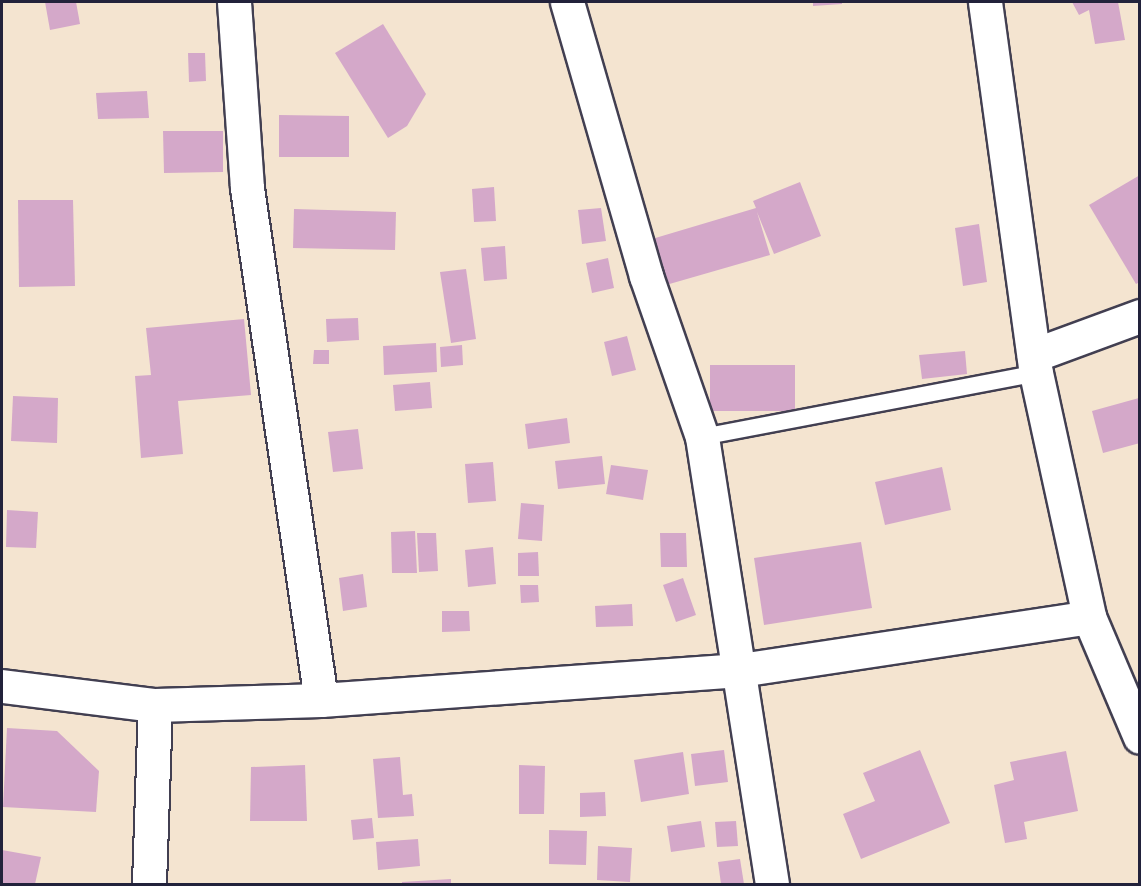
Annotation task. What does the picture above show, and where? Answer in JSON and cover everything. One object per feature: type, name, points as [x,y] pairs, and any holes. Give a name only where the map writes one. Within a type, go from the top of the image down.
[{"type":"street","points":[[234,2],[247,188],[321,700]]},
{"type":"street","points":[[567,2],[646,276],[702,437],[772,885]]},
{"type":"street","points":[[985,2],[1035,364],[1089,617],[1140,737]]},
{"type":"street","points":[[1035,364],[1140,316]]},
{"type":"street","points":[[2,686],[155,705],[321,700],[740,670],[1089,617]]},
{"type":"street","points":[[149,885],[155,705]]},
{"type":"lane","points":[[702,437],[1035,364]]},
{"type":"building","points":[[45,2],[76,2],[80,24],[50,30]]},
{"type":"building","points":[[813,2],[842,2],[842,4],[813,6]]},
{"type":"building","points":[[1072,2],[1118,2],[1125,40],[1095,44],[1089,10],[1079,15]]},
{"type":"building","points":[[383,24],[426,94],[407,126],[388,138],[335,53]]},
{"type":"building","points":[[188,53],[205,53],[206,81],[189,82]]},
{"type":"building","points":[[147,91],[149,118],[98,119],[96,93]]},
{"type":"building","points":[[279,115],[349,116],[349,157],[279,157]]},
{"type":"building","points":[[163,131],[223,131],[223,172],[164,173]]},
{"type":"building","points":[[1140,175],[1140,282],[1136,284],[1089,205]]},
{"type":"building","points":[[800,182],[821,236],[774,254],[757,212],[770,255],[666,285],[652,239],[756,208],[753,201]]},
{"type":"building","points":[[494,187],[496,221],[474,222],[472,189]]},
{"type":"building","points":[[18,200],[73,200],[75,286],[19,287]]},
{"type":"building","points":[[601,208],[606,241],[582,244],[578,210]]},
{"type":"building","points":[[294,209],[396,212],[395,250],[293,248]]},
{"type":"building","points":[[979,224],[987,282],[963,286],[955,228]]},
{"type":"building","points":[[505,246],[507,279],[484,281],[481,248]]},
{"type":"building","points":[[608,258],[614,288],[592,293],[586,263]]},
{"type":"building","points":[[466,269],[476,339],[451,343],[440,272]]},
{"type":"building","points":[[358,318],[359,340],[327,342],[326,319]]},
{"type":"building","points":[[244,319],[251,395],[178,401],[183,454],[141,458],[135,376],[151,375],[146,328]]},
{"type":"building","points":[[627,336],[636,370],[612,376],[604,342]]},
{"type":"building","points":[[436,343],[437,372],[384,375],[383,346]]},
{"type":"building","points":[[462,345],[463,365],[441,367],[440,347]]},
{"type":"building","points":[[314,350],[329,350],[329,364],[313,364]]},
{"type":"building","points":[[965,351],[967,374],[922,379],[919,355]]},
{"type":"building","points":[[710,365],[795,365],[795,411],[710,411]]},
{"type":"building","points":[[430,382],[432,408],[395,411],[393,385]]},
{"type":"building","points":[[13,396],[58,398],[57,443],[11,441]]},
{"type":"building","points":[[1139,398],[1140,443],[1103,453],[1092,411]]},
{"type":"building","points":[[567,418],[570,443],[528,449],[525,424]]},
{"type":"building","points":[[358,429],[363,469],[333,472],[328,432]]},
{"type":"building","points":[[602,456],[605,484],[558,489],[555,461]]},
{"type":"building","points":[[493,462],[496,501],[468,503],[465,464]]},
{"type":"building","points":[[611,465],[648,470],[643,500],[606,494]]},
{"type":"building","points":[[942,467],[951,510],[885,525],[875,482]]},
{"type":"building","points":[[521,503],[544,505],[542,541],[518,539]]},
{"type":"building","points":[[7,510],[38,512],[36,548],[6,547]]},
{"type":"building","points":[[415,531],[417,573],[392,573],[391,532]]},
{"type":"building","points":[[417,533],[436,533],[438,571],[419,572]]},
{"type":"building","points":[[660,533],[686,533],[687,567],[661,567]]},
{"type":"building","points":[[861,542],[872,608],[764,625],[754,558]]},
{"type":"building","points":[[493,547],[496,584],[468,587],[465,550]]},
{"type":"building","points":[[538,552],[539,576],[518,576],[518,553]]},
{"type":"building","points":[[363,574],[367,607],[343,611],[339,578]]},
{"type":"building","points":[[683,578],[696,615],[676,622],[663,585]]},
{"type":"building","points":[[520,585],[538,585],[539,602],[521,603]]},
{"type":"building","points":[[632,604],[633,626],[596,627],[595,606]]},
{"type":"building","points":[[442,611],[469,611],[470,631],[442,632]]},
{"type":"building","points":[[7,728],[57,731],[99,771],[96,812],[3,807]]},
{"type":"building","points":[[724,750],[728,782],[695,786],[691,754]]},
{"type":"building","points":[[920,750],[950,823],[861,859],[843,814],[875,801],[863,773]]},
{"type":"building","points":[[1066,751],[1078,811],[1024,822],[1027,839],[1005,843],[994,785],[1014,780],[1010,762]]},
{"type":"building","points":[[683,752],[689,794],[641,802],[634,760]]},
{"type":"building","points":[[400,757],[403,795],[412,794],[414,816],[378,818],[373,759]]},
{"type":"building","points":[[305,765],[307,821],[250,821],[251,767]]},
{"type":"building","points":[[519,765],[545,766],[544,814],[519,814]]},
{"type":"building","points":[[605,792],[606,816],[580,817],[580,793]]},
{"type":"building","points":[[372,818],[374,838],[353,840],[351,820]]},
{"type":"building","points":[[701,821],[705,847],[671,852],[667,826]]},
{"type":"building","points":[[736,821],[738,846],[717,847],[715,822]]},
{"type":"building","points":[[549,830],[587,831],[586,865],[549,864]]},
{"type":"building","points":[[418,839],[420,866],[378,870],[376,842]]},
{"type":"building","points":[[598,846],[632,848],[630,882],[597,880]]},
{"type":"building","points":[[2,850],[41,857],[35,884],[2,884]]},
{"type":"building","points":[[740,859],[744,884],[721,884],[718,862]]},
{"type":"building","points":[[451,879],[451,884],[402,884],[402,882]]}]
